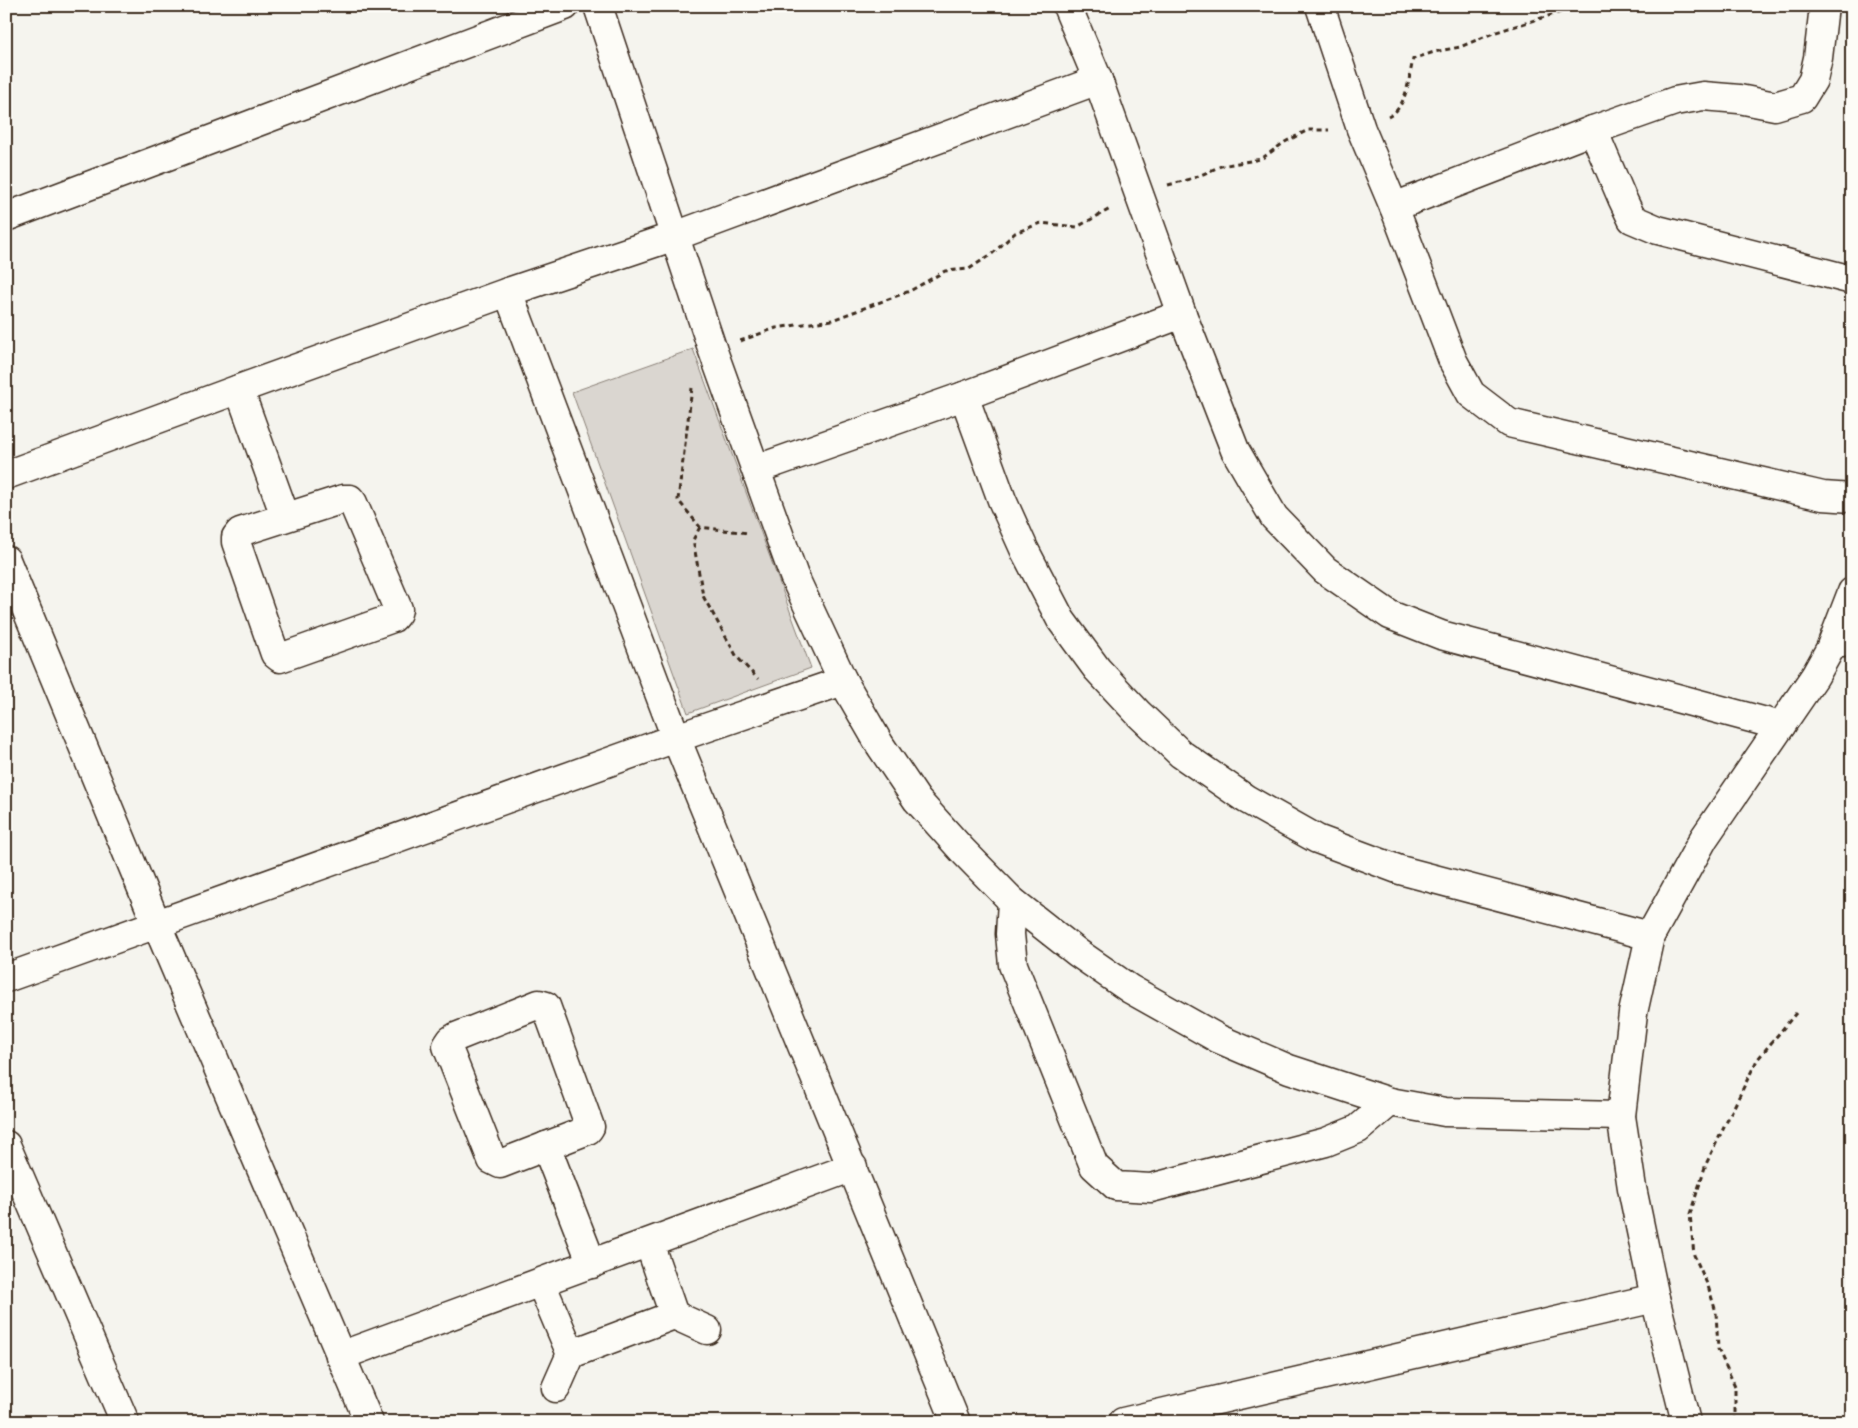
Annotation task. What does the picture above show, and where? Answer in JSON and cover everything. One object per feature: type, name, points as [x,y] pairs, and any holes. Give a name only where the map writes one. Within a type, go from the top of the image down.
[{"type":"street","points":[[6,217],[565,6]]},
{"type":"street","points":[[598,6],[713,351],[794,576],[843,681],[880,745],[917,800],[962,850],[1012,901],[1078,953],[1130,989],[1219,1039],[1289,1069],[1390,1102],[1444,1112],[1621,1116]]},
{"type":"street","points":[[1067,6],[1098,80],[1182,314],[1235,450],[1274,517],[1326,570],[1390,615],[1441,635],[1781,726]]},
{"type":"street","points":[[1320,6],[1361,128],[1394,207],[1452,361],[1471,394],[1509,424],[1823,496],[1852,498]]},
{"type":"street","points":[[1394,207],[1593,130],[1675,101],[1703,96],[1739,99],[1775,106],[1802,98],[1813,80],[1818,58],[1824,6]]},
{"type":"street","points":[[6,475],[508,292],[675,236],[1098,80]]},
{"type":"street","points":[[1593,130],[1632,219],[1658,230],[1852,280]]},
{"type":"street","points":[[508,292],[676,738],[956,1422]]},
{"type":"street","points":[[757,469],[964,396],[1182,314]]},
{"type":"street","points":[[239,389],[285,516]]},
{"type":"street","points":[[964,396],[1002,500],[1025,551],[1061,620],[1097,669],[1139,714],[1181,754],[1246,800],[1317,839],[1400,870],[1650,936]]},
{"type":"street","points":[[343,499],[350,499],[398,609],[397,614],[393,618],[284,657],[280,658],[275,654],[236,542],[236,537],[240,532],[285,516],[343,499]]},
{"type":"street","points":[[6,560],[158,925],[369,1422]]},
{"type":"street","points":[[1686,1422],[1655,1298],[1632,1188],[1621,1116],[1634,1013],[1650,936],[1704,838],[1816,676],[1841,649],[1852,592]]},
{"type":"street","points":[[6,978],[676,738],[843,681]]},
{"type":"street","points":[[1012,901],[1010,934],[1013,965],[1094,1166],[1116,1186],[1151,1188],[1326,1142],[1358,1129],[1390,1102]]},
{"type":"street","points":[[539,1004],[546,1006],[591,1124],[588,1130],[546,1146],[500,1164],[492,1160],[447,1046],[451,1040],[539,1004]]},
{"type":"street","points":[[6,1145],[125,1422]]},
{"type":"street","points":[[546,1146],[592,1264]]},
{"type":"street","points":[[340,1356],[853,1167]]},
{"type":"street","points":[[649,1243],[674,1315]]},
{"type":"street","points":[[541,1283],[571,1354]]},
{"type":"street","points":[[1123,1422],[1655,1298]]},
{"type":"street","points":[[556,1388],[571,1354],[674,1315],[707,1330]]},
{"type":"path","points":[[713,351],[693,366],[692,399],[678,500],[700,527],[743,534],[778,531]]},
{"type":"path","points":[[700,527],[693,540],[703,596],[737,657],[778,703]]},
{"type":"path","points":[[1735,1422],[1735,1386],[1718,1349],[1716,1312],[1708,1286],[1694,1255],[1690,1214],[1706,1164],[1757,1060],[1796,1013]]},
{"type":"shaded area","points":[[693,349],[811,668],[688,713],[572,392]]}]
